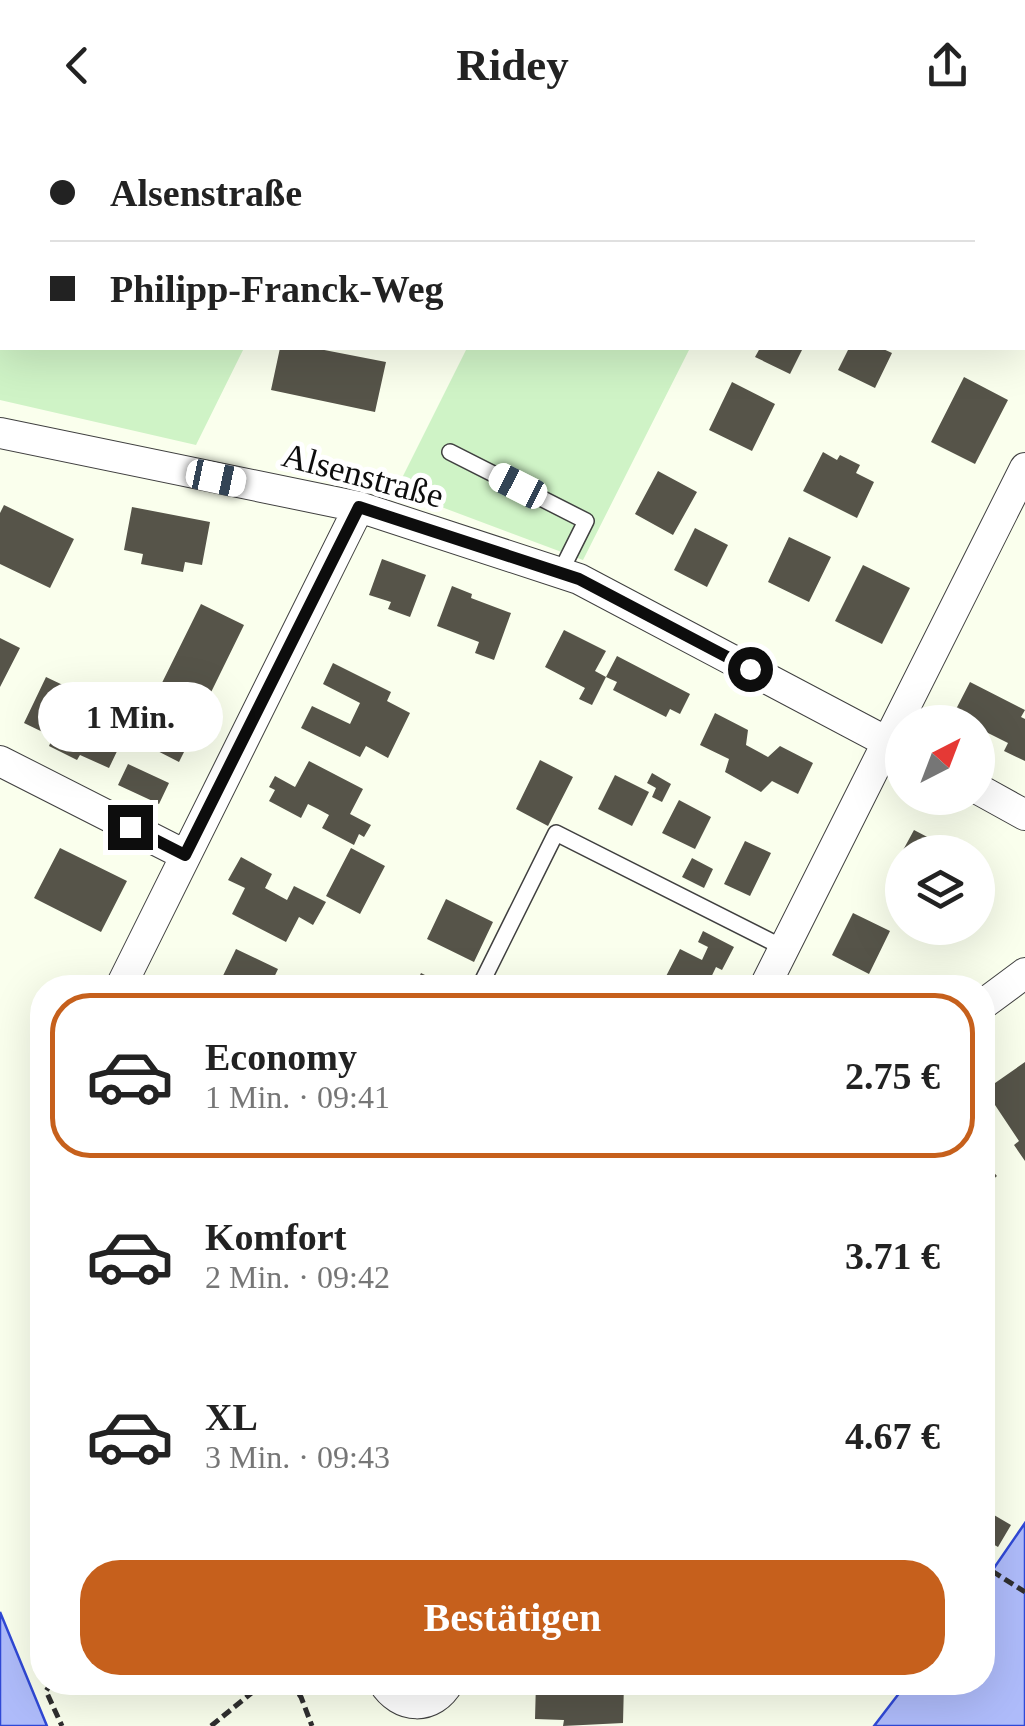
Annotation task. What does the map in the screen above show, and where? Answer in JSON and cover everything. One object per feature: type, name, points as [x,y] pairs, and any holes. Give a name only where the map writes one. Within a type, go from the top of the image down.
[{"type":"street","name":"Alsenstraße","points":[[0,433],[359,507],[560,572],[885,741]]},
{"type":"street","points":[[914,705],[1025,468]]},
{"type":"street","points":[[126,975],[359,507]]},
{"type":"street","points":[[0,761],[185,855]]},
{"type":"street","points":[[770,975],[885,764]]},
{"type":"street","points":[[995,799],[1025,815]]},
{"type":"street","points":[[995,995],[1025,973]]},
{"type":"street","points":[[394,1695],[398,1700],[420,1704],[441,1695]]},
{"type":"lane","points":[[450,452],[586,520],[560,572]]},
{"type":"lane","points":[[486,975],[556,834],[784,948]]},
{"type":"path","points":[[995,1573],[1025,1592]]},
{"type":"path","points":[[48,1695],[62,1726]]},
{"type":"path","points":[[211,1726],[249,1695]]},
{"type":"path","points":[[300,1695],[312,1726]]},
{"type":"green space","points":[[0,350],[243,350],[196,445],[0,400]]},
{"type":"green space","points":[[466,350],[689,350],[583,560],[396,490]]},
{"type":"water","points":[[1025,1523],[1025,1726],[874,1726],[898,1695],[995,1695],[995,1567]]},
{"type":"water","points":[[0,1612],[30,1685],[30,1695],[34,1695],[47,1726],[0,1726]]},
{"type":"building","points":[[280,350],[324,350],[386,362],[375,412],[271,390]]},
{"type":"building","points":[[759,350],[802,350],[790,374],[755,357]]},
{"type":"building","points":[[848,350],[892,353],[875,388],[838,370]]},
{"type":"building","points":[[964,377],[1008,400],[975,464],[931,442]]},
{"type":"building","points":[[732,382],[775,404],[752,451],[709,430]]},
{"type":"building","points":[[823,452],[860,465],[856,473],[874,482],[857,518],[803,491]]},
{"type":"building","points":[[658,471],[697,492],[673,535],[635,514]]},
{"type":"building","points":[[4,505],[74,539],[50,588],[0,564],[0,513]]},
{"type":"building","points":[[132,507],[210,522],[202,565],[185,562],[183,572],[141,564],[143,554],[124,550]]},
{"type":"building","points":[[695,528],[728,545],[707,587],[674,570]]},
{"type":"building","points":[[789,537],[831,557],[809,602],[768,582]]},
{"type":"building","points":[[382,559],[426,575],[410,617],[388,609],[391,602],[369,595]]},
{"type":"building","points":[[863,565],[910,588],[882,644],[835,621]]},
{"type":"building","points":[[452,586],[472,594],[471,598],[511,613],[494,660],[475,653],[479,642],[437,626]]},
{"type":"building","points":[[201,604],[244,625],[195,725],[152,703]]},
{"type":"building","points":[[564,630],[606,651],[595,671],[606,677],[592,705],[579,699],[585,688],[545,667]]},
{"type":"building","points":[[0,638],[20,648],[0,687]]},
{"type":"building","points":[[617,656],[690,694],[680,714],[670,709],[666,717],[613,690],[617,682],[606,677]]},
{"type":"building","points":[[333,663],[391,692],[387,701],[410,713],[388,758],[366,746],[360,757],[301,728],[312,706],[350,724],[360,703],[323,684]]},
{"type":"building","points":[[46,677],[122,713],[120,717],[131,722],[109,768],[80,755],[77,760],[49,746],[53,737],[24,723]]},
{"type":"building","points":[[970,682],[1025,710],[1021,717],[1025,719],[1025,761],[1004,751],[1008,743],[995,736],[995,705],[958,705]]},
{"type":"building","points":[[715,713],[748,730],[746,745],[768,757],[780,746],[813,763],[798,794],[772,781],[761,792],[725,772],[729,759],[700,745]]},
{"type":"building","points":[[150,723],[189,742],[179,762],[140,742]]},
{"type":"building","points":[[540,760],[573,777],[548,826],[516,809]]},
{"type":"building","points":[[309,761],[363,789],[350,814],[371,825],[364,837],[359,834],[354,845],[322,828],[329,815],[318,809],[308,804],[301,818],[269,801],[275,790],[269,787],[275,776],[295,787]]},
{"type":"building","points":[[128,764],[169,783],[159,804],[118,785]]},
{"type":"building","points":[[652,773],[671,784],[662,802],[652,797],[656,788],[647,783]]},
{"type":"building","points":[[615,775],[649,792],[632,826],[598,809]]},
{"type":"building","points":[[679,800],[711,817],[695,849],[662,833]]},
{"type":"building","points":[[745,841],[771,853],[750,896],[724,884]]},
{"type":"building","points":[[60,848],[127,881],[101,932],[34,898]]},
{"type":"building","points":[[351,848],[385,866],[360,914],[326,896]]},
{"type":"building","points":[[241,857],[272,874],[265,888],[287,900],[294,886],[326,902],[313,925],[299,917],[286,942],[232,914],[245,888],[228,880]]},
{"type":"building","points":[[692,858],[713,869],[704,888],[682,877]]},
{"type":"building","points":[[446,899],[493,922],[474,962],[427,939]]},
{"type":"building","points":[[853,913],[885,929],[885,941],[869,974],[832,955]]},
{"type":"building","points":[[703,931],[734,947],[722,970],[716,967],[712,975],[667,975],[680,949],[702,960],[708,947],[698,942]]},
{"type":"building","points":[[236,949],[278,969],[275,975],[223,975]]},
{"type":"building","points":[[1025,1062],[1025,1161],[1014,1145],[1019,1141],[995,1105],[995,1083]]},
{"type":"building","points":[[995,1516],[1011,1525],[998,1547],[995,1545]]},
{"type":"building","points":[[536,1695],[624,1695],[623,1723],[563,1726],[564,1720],[535,1719]]},
{"type":"route","points":[[130,827],[185,855],[359,507],[579,579],[750,669]]}]
